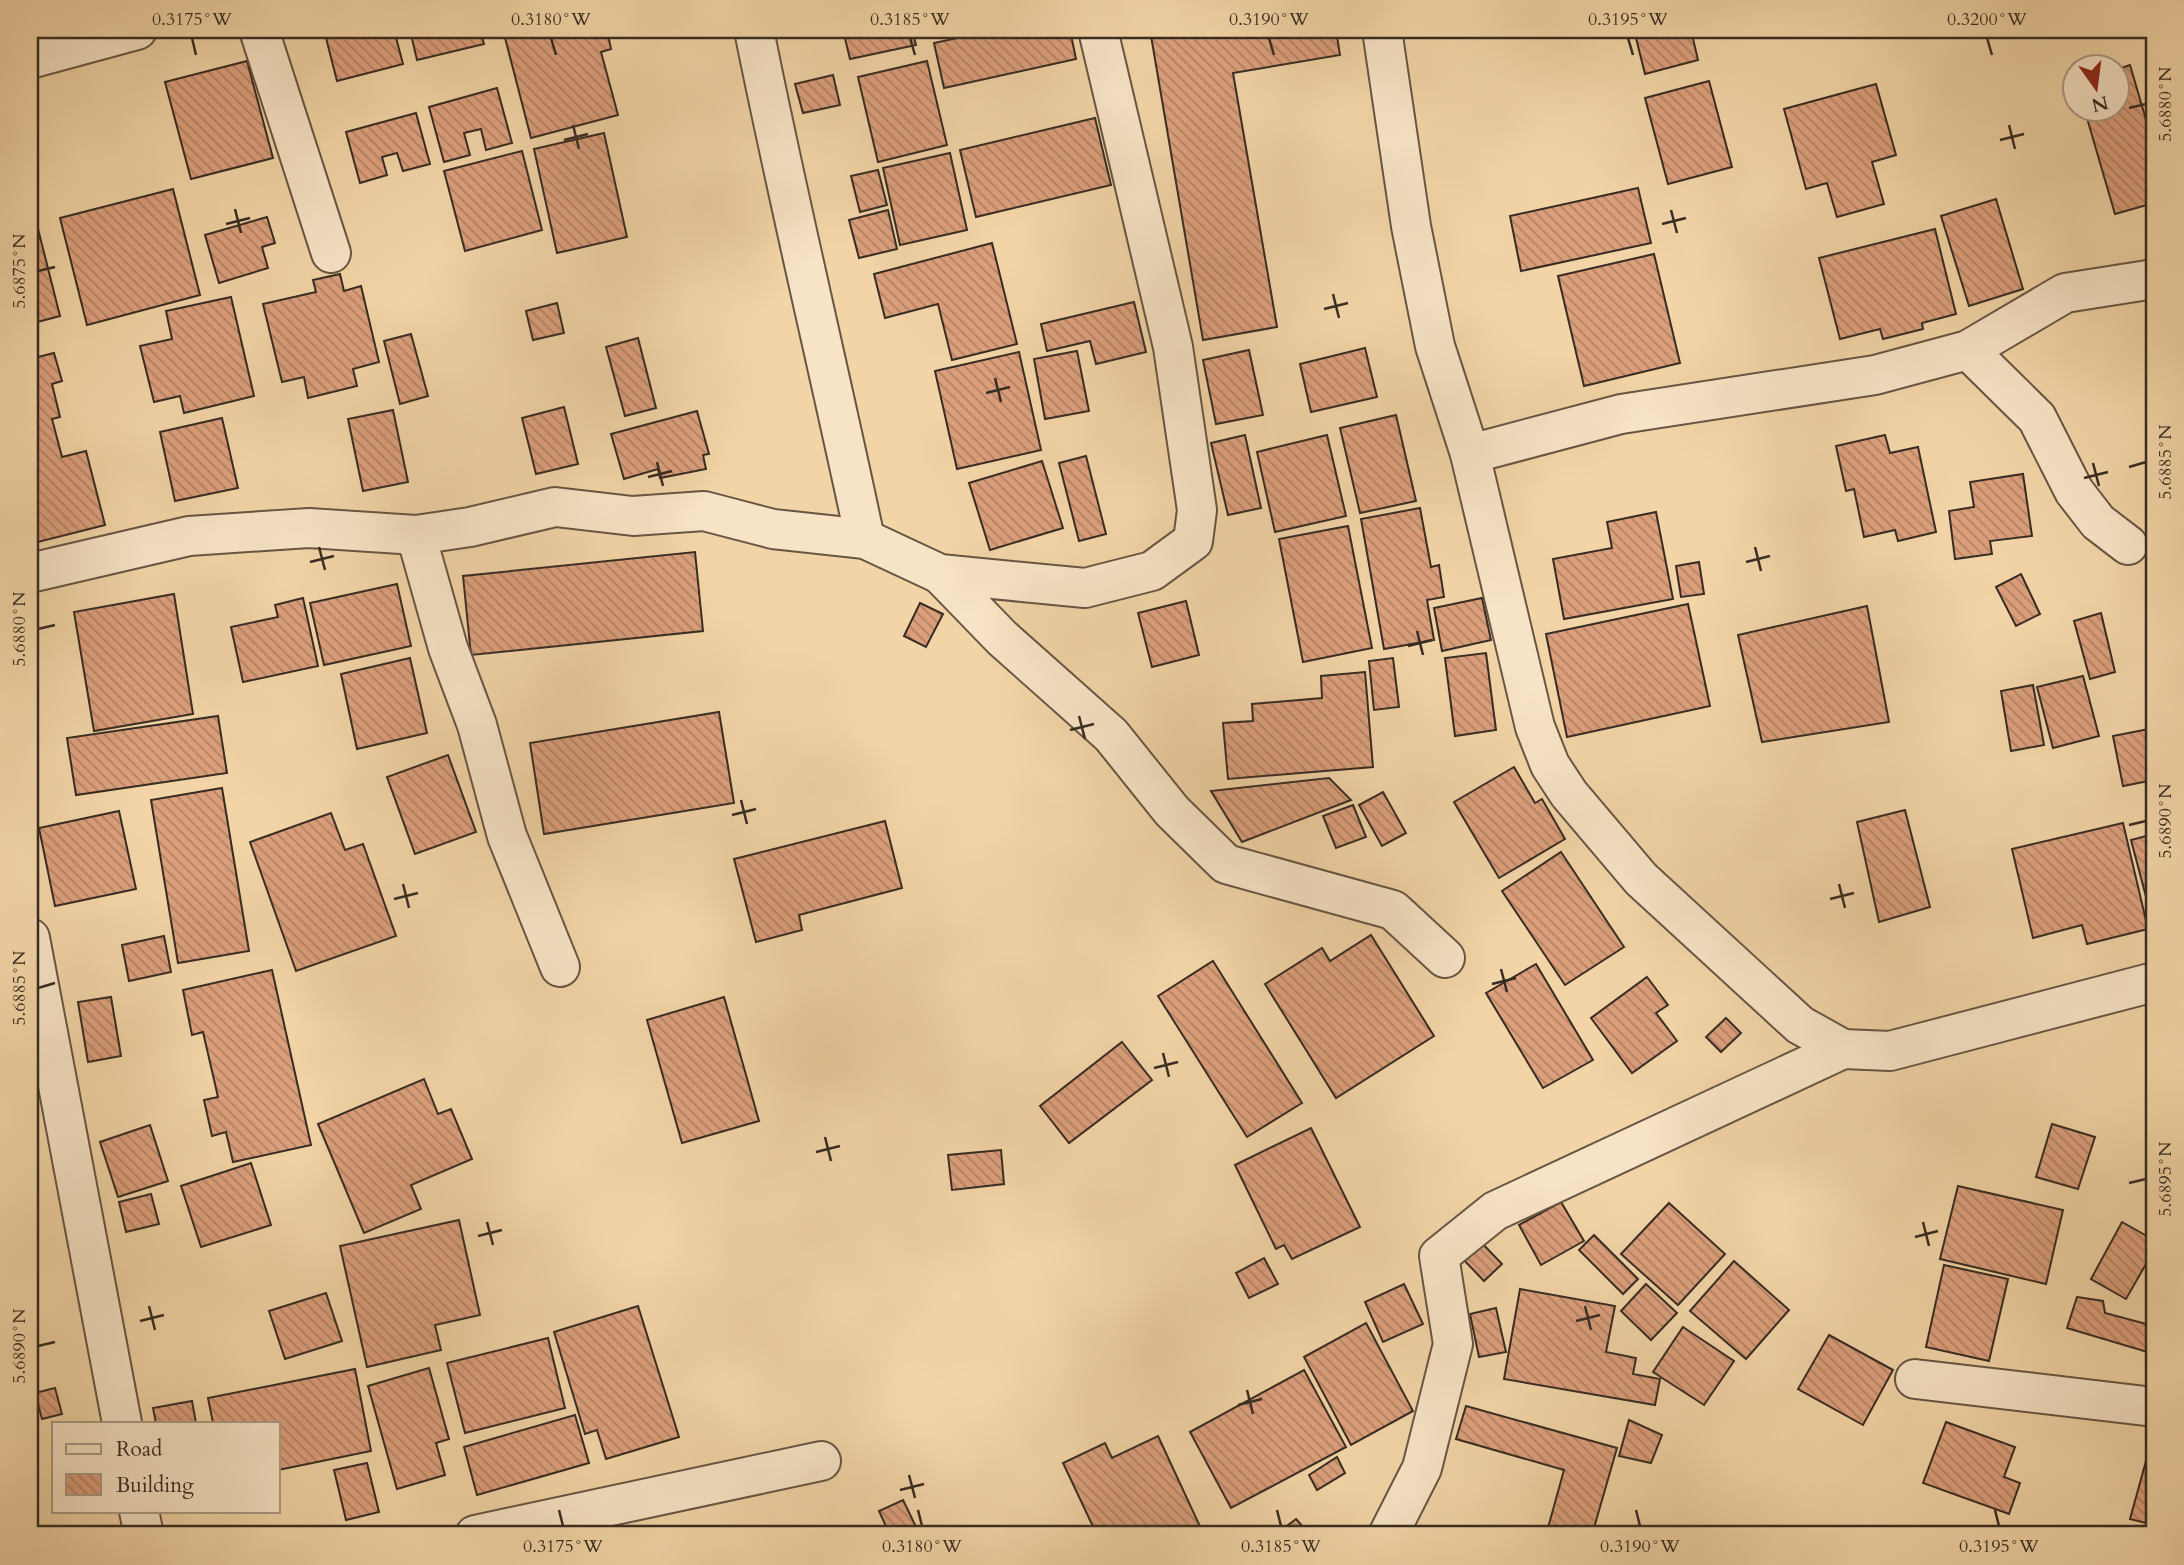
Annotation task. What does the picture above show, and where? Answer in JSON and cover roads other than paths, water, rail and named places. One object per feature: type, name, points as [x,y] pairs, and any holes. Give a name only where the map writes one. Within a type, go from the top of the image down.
[{"type":"street","points":[[30,59],[137,30]]},
{"type":"street","points":[[259,30],[331,253]]},
{"type":"street","points":[[754,30],[797,242],[816,309],[865,539]]},
{"type":"street","points":[[30,573],[189,536],[309,528],[416,535],[470,527],[555,507],[633,516],[704,511],[773,529],[865,539],[940,574],[1085,588],[1152,571],[1193,541],[1197,510],[1173,347],[1098,30]]},
{"type":"street","points":[[1382,30],[1411,226],[1432,332],[1471,454],[1535,727],[1556,775],[1641,879],[1800,1025],[1843,1049],[1890,1051],[2154,982]]},
{"type":"street","points":[[1471,454],[1621,414],[1875,375],[1968,350],[2065,293],[2154,279]]},
{"type":"street","points":[[1968,350],[2037,418],[2074,491],[2098,522],[2128,545]]},
{"type":"street","points":[[416,535],[447,648],[477,725],[507,836],[560,967]]},
{"type":"street","points":[[940,574],[1002,638],[1111,734],[1172,811],[1226,864],[1393,910],[1445,958]]},
{"type":"street","points":[[30,938],[122,1422]]},
{"type":"street","points":[[1388,1535],[1422,1468],[1453,1344],[1439,1256],[1495,1211],[1843,1049]]},
{"type":"street","points":[[1915,1378],[2154,1407]]},
{"type":"street","points":[[475,1535],[821,1461]]},
{"type":"street","points":[[139,1512],[144,1535]]}]
